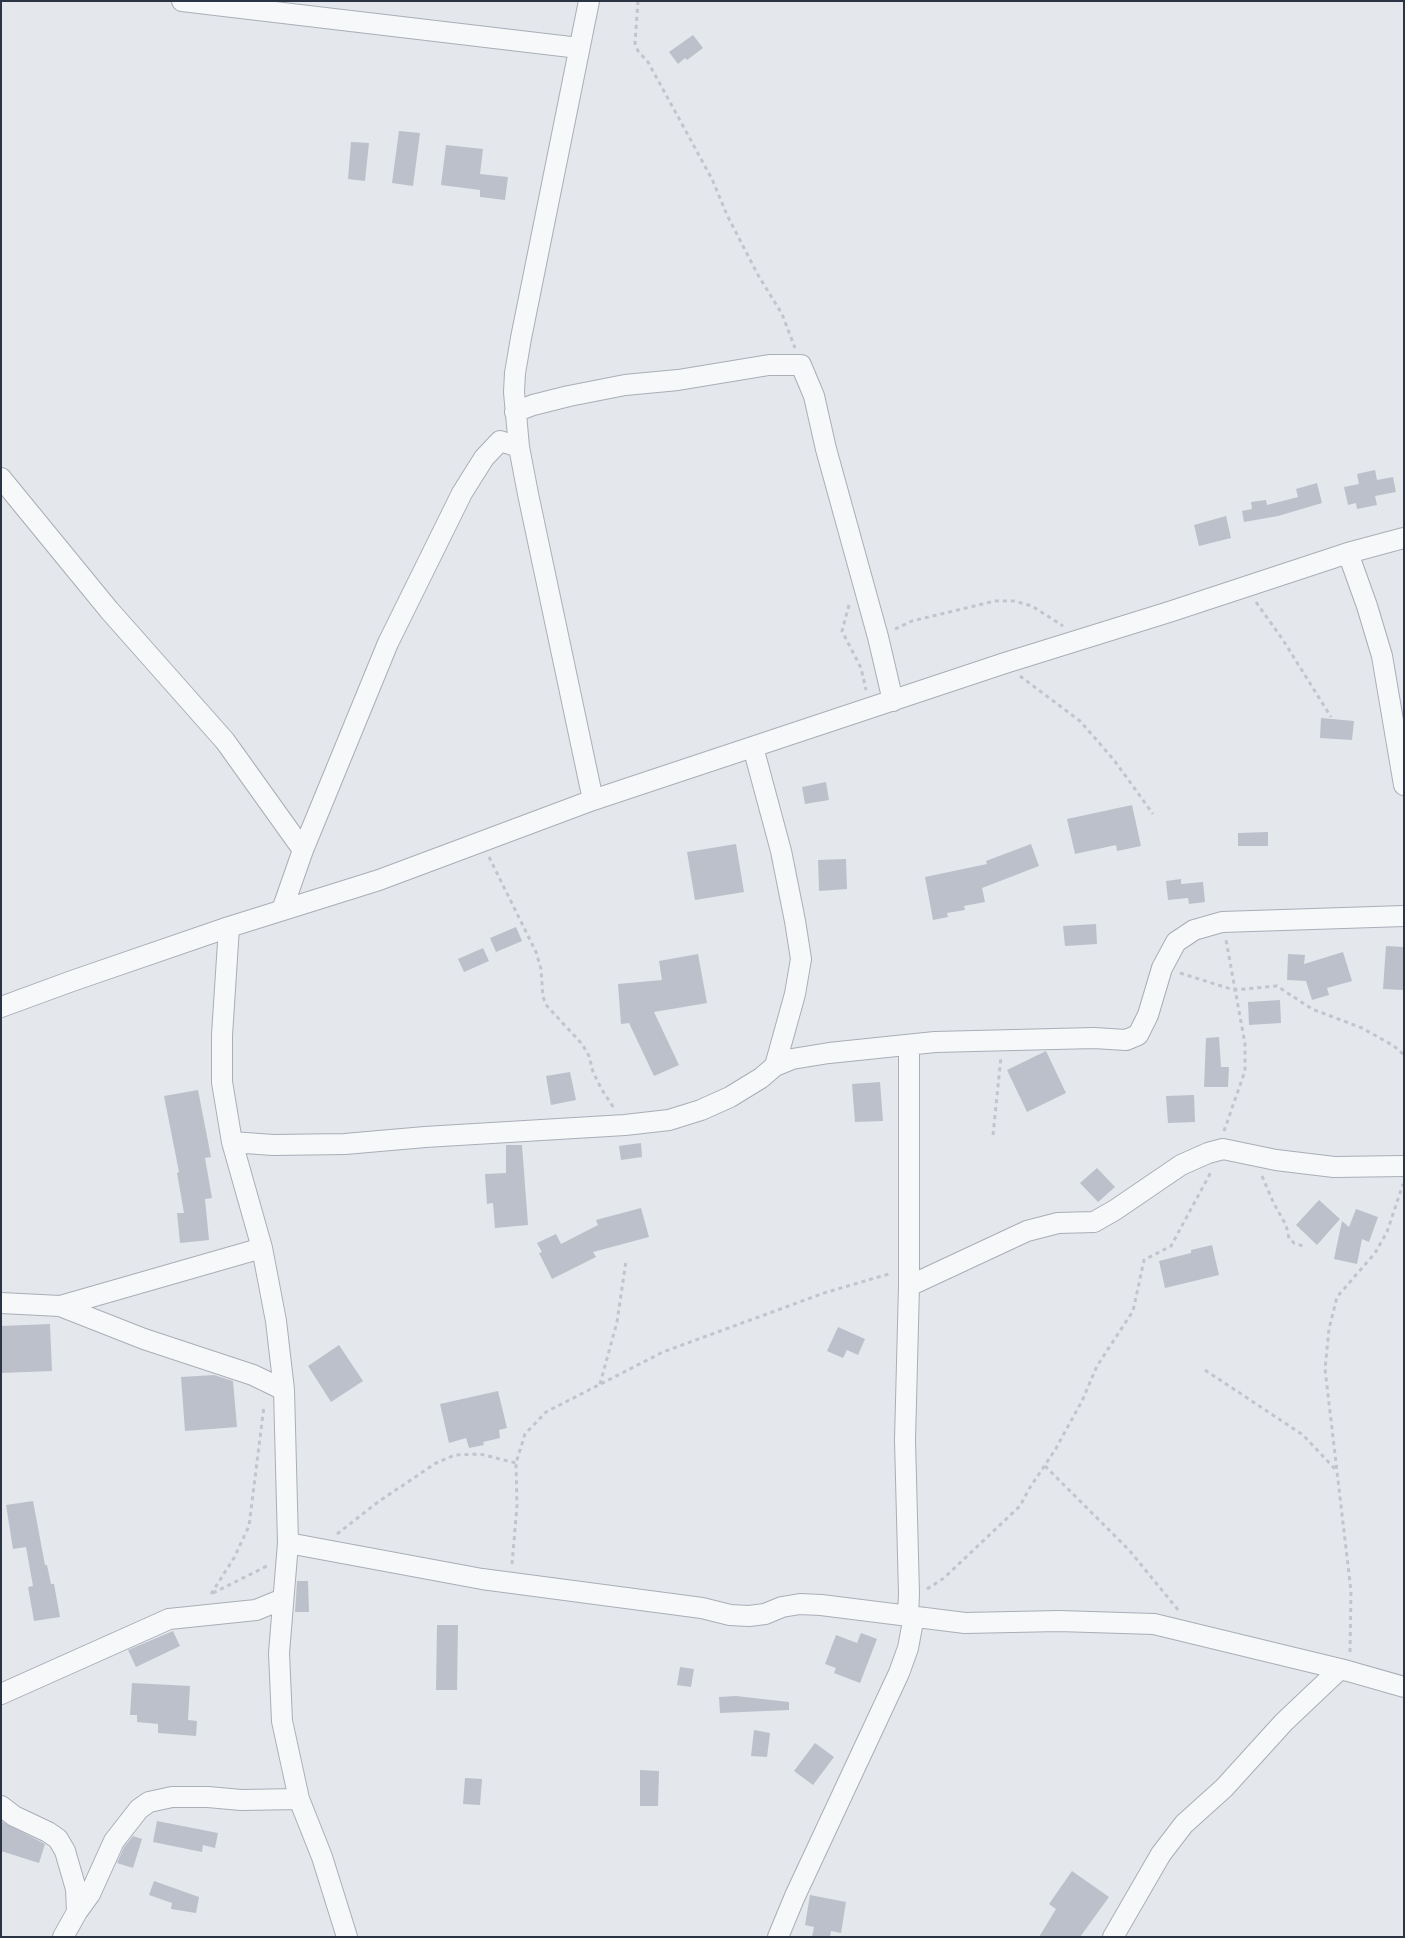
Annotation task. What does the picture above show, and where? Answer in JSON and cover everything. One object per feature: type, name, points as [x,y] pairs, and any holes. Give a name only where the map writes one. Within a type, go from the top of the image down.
[{"type":"street","points":[[182,1],[579,48]]},
{"type":"street","points":[[589,1],[521,338],[515,373],[515,412],[519,447],[592,800]]},
{"type":"street","points":[[515,412],[551,400],[625,385],[678,380],[770,365],[801,365],[814,396],[826,449],[878,637],[893,701]]},
{"type":"street","points":[[282,910],[303,850],[388,643],[462,493],[484,458],[500,441],[519,447]]},
{"type":"street","points":[[1,478],[109,610],[224,741],[303,850]]},
{"type":"street","points":[[1,1007],[229,927],[379,880],[592,800],[1005,663],[1348,553],[1404,538]]},
{"type":"street","points":[[1348,553],[1382,656],[1404,785]]},
{"type":"street","points":[[753,747],[781,851],[796,921],[800,959],[796,994],[776,1066]]},
{"type":"street","points":[[232,1142],[273,1145],[345,1144],[424,1137],[626,1125],[669,1120],[702,1110],[730,1097],[776,1066],[792,1059],[935,1042],[1094,1038],[1126,1040],[1138,1035],[1148,1015],[1162,968],[1176,942],[1194,930],[1222,922],[1404,916]]},
{"type":"street","points":[[229,927],[222,1035],[222,1082],[232,1142],[262,1248],[276,1321],[287,1550],[279,1653],[282,1721],[300,1799],[322,1857],[347,1937]]},
{"type":"street","points":[[778,1937],[795,1896],[899,1673],[908,1648],[911,1616],[905,1440],[909,1277],[909,1045]]},
{"type":"street","points":[[909,1277],[1027,1231],[1058,1223],[1094,1222],[1181,1165],[1219,1150],[1276,1160],[1334,1167],[1404,1166]]},
{"type":"street","points":[[60,1306],[262,1248]]},
{"type":"street","points":[[1,1303],[60,1306],[144,1339],[246,1372],[279,1388]]},
{"type":"street","points":[[287,1550],[319,1548],[482,1579],[692,1607],[730,1615],[749,1616],[765,1614],[782,1607],[800,1604],[965,1623],[1059,1621],[1154,1624],[1344,1670],[1404,1687]]},
{"type":"street","points":[[1,1694],[169,1619],[256,1610],[283,1599]]},
{"type":"street","points":[[1113,1937],[1161,1854],[1184,1824],[1224,1788],[1284,1722],[1344,1670]]},
{"type":"street","points":[[63,1937],[90,1894],[114,1841],[139,1809],[149,1802],[181,1797],[241,1800],[300,1799]]},
{"type":"street","points":[[1,1806],[14,1816],[48,1832],[58,1839],[66,1851],[76,1889],[77,1912]]},
{"type":"path","points":[[638,1],[635,43],[638,51],[648,62],[712,180],[727,215],[758,275],[782,314],[801,365]]},
{"type":"path","points":[[860,574],[842,631],[861,668],[870,709]]},
{"type":"path","points":[[1245,587],[1283,640],[1332,717]]},
{"type":"path","points":[[878,637],[912,621],[995,600],[1014,601],[1032,606],[1062,624],[1078,640]]},
{"type":"path","points":[[1005,663],[1080,720],[1127,776],[1153,814]]},
{"type":"path","points":[[481,842],[536,952],[542,969],[543,997],[547,1006],[582,1044],[589,1056],[593,1072],[602,1090],[626,1125]]},
{"type":"path","points":[[910,1594],[930,1589],[944,1578],[1020,1506],[1082,1401],[1098,1366],[1133,1312],[1144,1260],[1172,1246],[1219,1150],[1246,1071],[1245,1044],[1222,922]]},
{"type":"path","points":[[1162,968],[1234,990],[1277,986],[1312,1009],[1362,1028],[1394,1046],[1404,1055]]},
{"type":"path","points":[[993,1135],[1004,1040]]},
{"type":"path","points":[[1252,1155],[1274,1204],[1286,1225],[1289,1238],[1294,1243],[1303,1246]]},
{"type":"path","points":[[1344,1670],[1351,1630],[1351,1591],[1325,1369],[1329,1329],[1337,1297],[1375,1253],[1387,1232],[1404,1181]]},
{"type":"path","points":[[600,1385],[617,1322],[626,1261]]},
{"type":"path","points":[[510,1582],[517,1506],[516,1463],[525,1434],[546,1412],[663,1352],[824,1293],[909,1277]]},
{"type":"path","points":[[1205,1370],[1303,1435],[1336,1471]]},
{"type":"path","points":[[279,1388],[265,1402],[249,1526],[234,1558],[211,1594],[287,1550]]},
{"type":"path","points":[[319,1548],[378,1502],[436,1463],[455,1455],[480,1454],[516,1463]]},
{"type":"path","points":[[1045,1466],[1129,1550],[1160,1587],[1194,1634]]},
{"type":"building","points":[[693,35],[703,48],[678,64],[669,52]]},
{"type":"building","points":[[399,131],[420,133],[413,186],[392,183]]},
{"type":"building","points":[[351,142],[369,143],[365,181],[348,179]]},
{"type":"building","points":[[446,145],[483,149],[480,174],[508,177],[505,200],[480,197],[480,190],[441,185]]},
{"type":"building","points":[[1375,470],[1377,480],[1393,477],[1396,492],[1375,496],[1377,505],[1357,509],[1356,503],[1348,505],[1344,487],[1359,484],[1357,474]]},
{"type":"building","points":[[1317,483],[1322,503],[1278,516],[1244,522],[1242,511],[1252,509],[1251,502],[1266,500],[1267,505],[1298,497],[1296,489]]},
{"type":"building","points":[[1226,516],[1231,538],[1199,546],[1194,525]]},
{"type":"building","points":[[1321,718],[1354,721],[1352,740],[1320,738]]},
{"type":"building","points":[[826,782],[829,800],[805,804],[802,787]]},
{"type":"building","points":[[1132,805],[1141,846],[1117,851],[1116,845],[1075,854],[1067,819]]},
{"type":"building","points":[[1268,832],[1268,846],[1238,846],[1238,833]]},
{"type":"building","points":[[736,844],[744,892],[695,900],[687,852]]},
{"type":"building","points":[[1031,844],[1039,866],[982,888],[985,902],[964,906],[965,910],[947,913],[948,917],[933,920],[925,877],[987,864],[986,861]]},
{"type":"building","points":[[846,859],[847,889],[819,891],[818,860]]},
{"type":"building","points":[[1181,879],[1181,884],[1203,882],[1205,902],[1189,904],[1188,898],[1168,900],[1166,881]]},
{"type":"building","points":[[1096,924],[1097,944],[1065,946],[1063,926]]},
{"type":"building","points":[[516,927],[522,941],[496,952],[490,938]]},
{"type":"building","points":[[1386,946],[1404,947],[1404,990],[1383,989]]},
{"type":"building","points":[[483,948],[489,961],[464,972],[458,959]]},
{"type":"building","points":[[1343,952],[1352,981],[1327,988],[1329,995],[1312,1000],[1306,981],[1287,980],[1288,954],[1305,955],[1304,964]]},
{"type":"building","points":[[698,954],[707,1003],[654,1012],[679,1065],[654,1076],[629,1023],[621,1024],[618,984],[662,980],[659,961]]},
{"type":"building","points":[[1280,1000],[1281,1023],[1249,1025],[1248,1002]]},
{"type":"building","points":[[1219,1037],[1221,1067],[1229,1067],[1228,1087],[1204,1087],[1206,1038]]},
{"type":"building","points":[[1046,1051],[1066,1093],[1027,1112],[1007,1070]]},
{"type":"building","points":[[570,1072],[576,1100],[551,1105],[546,1076]]},
{"type":"building","points":[[880,1082],[883,1121],[855,1122],[852,1084]]},
{"type":"building","points":[[198,1090],[211,1157],[205,1158],[212,1198],[205,1199],[209,1240],[180,1243],[177,1213],[184,1213],[177,1173],[179,1172],[164,1096]]},
{"type":"building","points":[[1194,1095],[1195,1122],[1168,1123],[1166,1096]]},
{"type":"building","points":[[641,1143],[642,1157],[621,1160],[619,1146]]},
{"type":"building","points":[[506,1145],[522,1145],[528,1225],[495,1228],[493,1203],[487,1204],[485,1174],[506,1173]]},
{"type":"building","points":[[1097,1168],[1115,1187],[1098,1202],[1080,1183]]},
{"type":"building","points":[[1319,1200],[1340,1219],[1317,1245],[1296,1225]]},
{"type":"building","points":[[641,1208],[649,1237],[593,1252],[596,1257],[552,1279],[539,1253],[542,1252],[537,1243],[556,1234],[561,1244],[598,1225],[596,1220]]},
{"type":"building","points":[[1356,1209],[1378,1217],[1369,1242],[1362,1239],[1357,1264],[1334,1259],[1342,1221],[1349,1227]]},
{"type":"building","points":[[1212,1245],[1219,1275],[1165,1288],[1159,1261],[1191,1253],[1191,1250]]},
{"type":"building","points":[[50,1324],[52,1371],[1,1373],[1,1326]]},
{"type":"building","points":[[838,1327],[865,1339],[858,1355],[847,1350],[843,1358],[827,1351]]},
{"type":"building","points":[[339,1345],[363,1381],[331,1402],[308,1366]]},
{"type":"building","points":[[214,1375],[233,1381],[237,1427],[185,1431],[181,1377]]},
{"type":"building","points":[[498,1391],[507,1428],[499,1430],[500,1438],[483,1442],[484,1445],[469,1448],[466,1438],[449,1443],[440,1404]]},
{"type":"building","points":[[33,1501],[45,1565],[47,1565],[51,1584],[54,1584],[60,1617],[34,1621],[28,1587],[33,1586],[26,1547],[13,1549],[6,1505]]},
{"type":"building","points":[[297,1581],[308,1581],[309,1612],[295,1612]]},
{"type":"building","points":[[437,1625],[458,1625],[457,1690],[436,1690]]},
{"type":"building","points":[[173,1631],[180,1646],[136,1667],[128,1650]]},
{"type":"building","points":[[861,1633],[877,1639],[860,1683],[834,1673],[836,1668],[825,1664],[836,1635],[857,1643]]},
{"type":"building","points":[[680,1667],[694,1669],[691,1687],[677,1685]]},
{"type":"building","points":[[132,1683],[190,1686],[188,1720],[197,1721],[196,1736],[158,1733],[158,1724],[137,1722],[137,1715],[130,1715]]},
{"type":"building","points":[[736,1696],[789,1702],[789,1710],[720,1713],[719,1697]]},
{"type":"building","points":[[754,1730],[770,1733],[767,1757],[751,1756]]},
{"type":"building","points":[[815,1743],[834,1757],[813,1785],[794,1771]]},
{"type":"building","points":[[640,1770],[659,1771],[658,1806],[640,1806]]},
{"type":"building","points":[[465,1778],[482,1779],[480,1805],[463,1804]]},
{"type":"building","points":[[1,1821],[45,1844],[39,1863],[1,1851]]},
{"type":"building","points":[[157,1821],[218,1833],[215,1848],[203,1845],[202,1852],[153,1842]]},
{"type":"building","points":[[133,1836],[142,1839],[133,1868],[117,1863],[124,1847]]},
{"type":"building","points":[[1072,1871],[1109,1897],[1080,1937],[1039,1937],[1056,1909],[1049,1904]]},
{"type":"building","points":[[154,1881],[199,1897],[196,1913],[171,1909],[172,1903],[149,1895]]},
{"type":"building","points":[[810,1895],[846,1902],[841,1933],[831,1931],[830,1937],[812,1937],[814,1927],[805,1925]]}]
